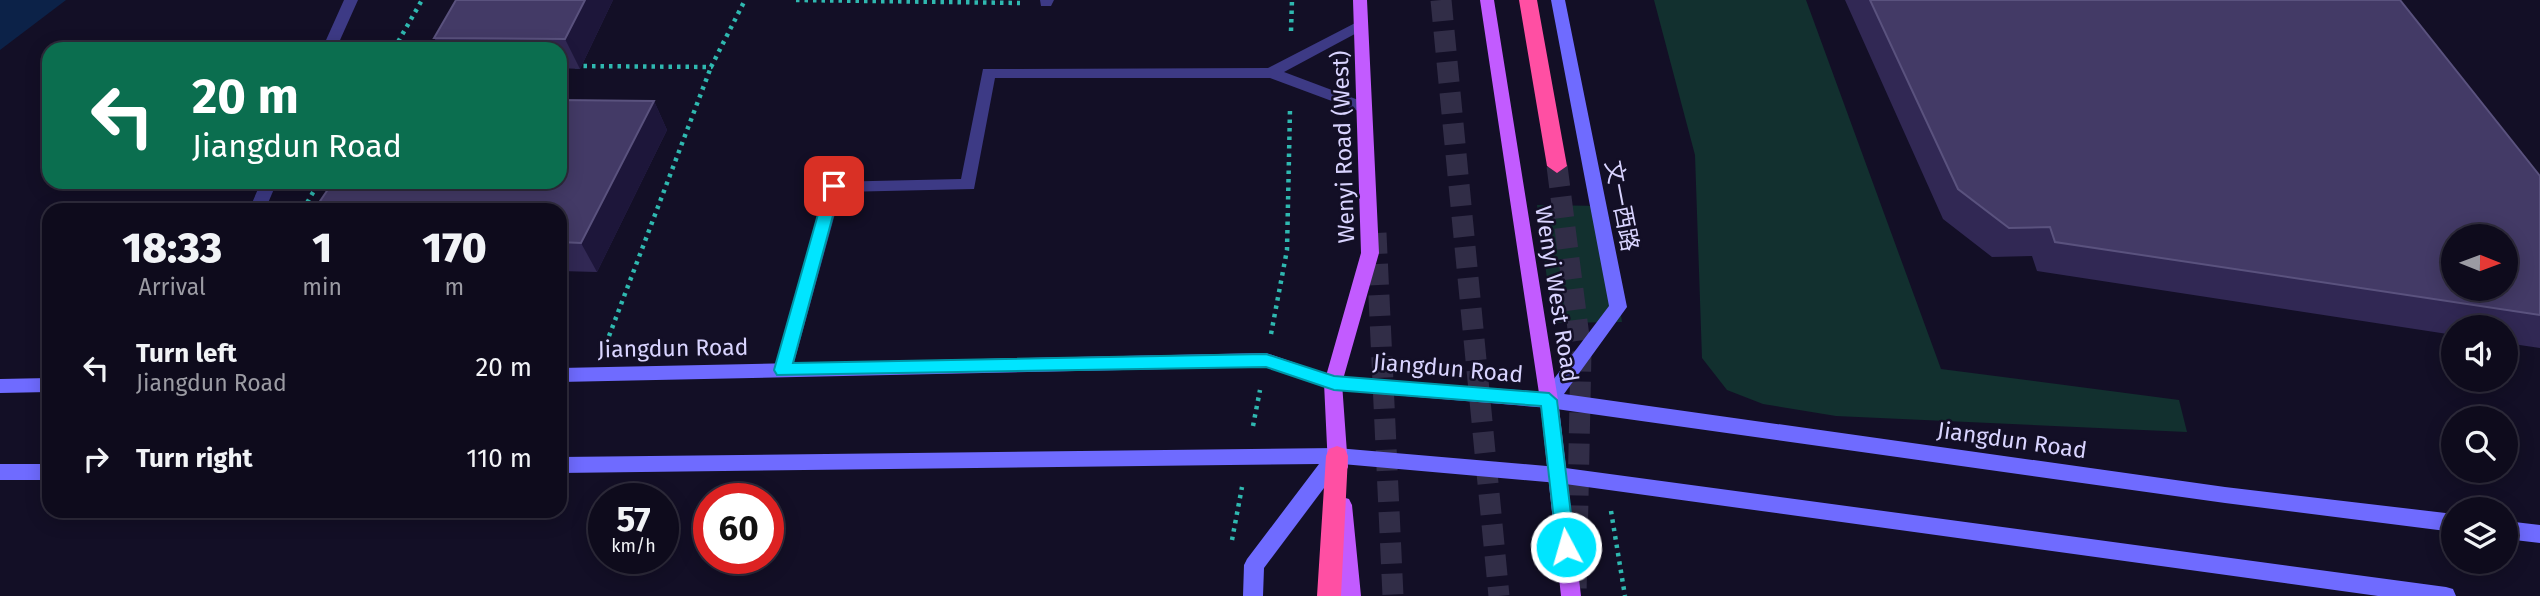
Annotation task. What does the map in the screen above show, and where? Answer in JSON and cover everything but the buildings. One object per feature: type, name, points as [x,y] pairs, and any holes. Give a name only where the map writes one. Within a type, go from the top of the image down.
[{"type":"highway","points":[[1528,0],[1557,166]]},
{"type":"highway","points":[[1329,596],[1337,456]]},
{"type":"main road","name":"Wenyi Road (West)","points":[[1337,456],[1334,383],[1370,253],[1360,0]]},
{"type":"main road","name":"Wenyi West Road","points":[[1487,0],[1549,400],[1571,596]]},
{"type":"main road","name":"文一西路","points":[[1549,400],[1618,307],[1558,0]]},
{"type":"main road","name":"Jiangdun Road","points":[[567,375],[1266,360],[1334,383],[1549,400],[2225,495],[2441,521]]},
{"type":"main road","points":[[0,386],[42,385]]},
{"type":"main road","points":[[1253,596],[1254,565],[1337,456]]},
{"type":"main road","points":[[1337,456],[1351,596]]},
{"type":"main road","points":[[567,465],[1337,456],[1558,475],[2446,596]]},
{"type":"main road","points":[[0,472],[42,472]]},
{"type":"main road","points":[[2518,531],[2540,534]]},
{"type":"street","points":[[332,42],[351,0]]},
{"type":"street","points":[[1271,73],[1361,25]]},
{"type":"street","points":[[783,370],[834,186],[968,185],[988,73],[1271,73],[1364,108]]},
{"type":"path","points":[[399,42],[422,0]]},
{"type":"path","points":[[595,374],[711,67],[745,0]]},
{"type":"path","points":[[796,0],[1047,2]]},
{"type":"path","points":[[1291,62],[1292,0]]},
{"type":"path","points":[[574,66],[711,67]]},
{"type":"path","points":[[1231,544],[1287,250],[1290,80]]},
{"type":"green space","points":[[1654,0],[1806,0],[1941,369],[2179,400],[2187,432],[1836,416],[1763,404],[1727,390],[1702,358],[1695,155]]},
{"type":"green space","points":[[1537,205],[1604,206],[1622,322],[1553,323]]},
{"type":"water","points":[[0,0],[66,0],[0,50]]},
{"type":"tunnel","points":[[1441,0],[1499,596]]},
{"type":"tunnel","points":[[1557,166],[1581,352],[1576,596]]},
{"type":"tunnel","points":[[1376,233],[1393,596]]},
{"type":"route","points":[[834,186],[783,370],[1266,360],[1334,383],[1549,400],[1566,547]]}]
